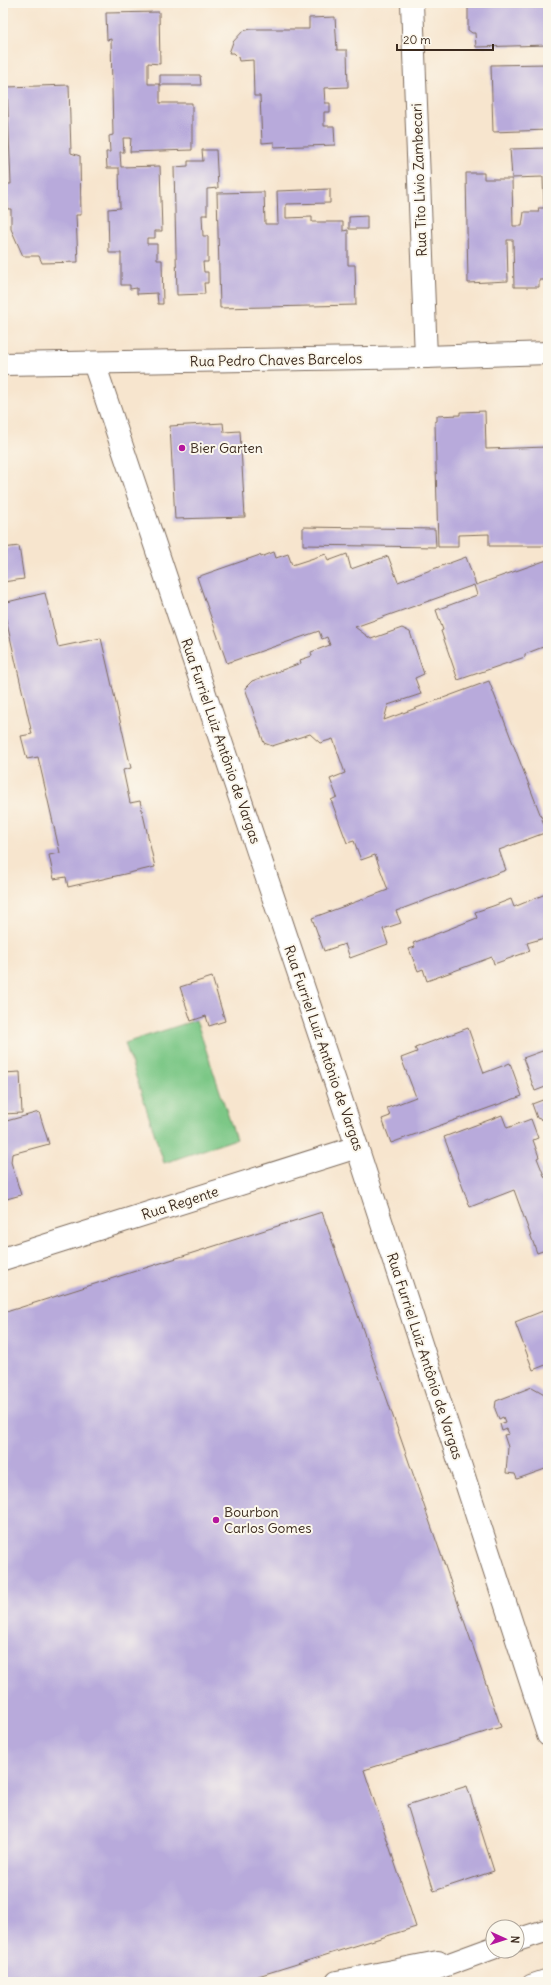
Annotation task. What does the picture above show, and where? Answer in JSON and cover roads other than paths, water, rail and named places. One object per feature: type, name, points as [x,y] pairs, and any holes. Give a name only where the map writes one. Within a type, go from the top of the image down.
[{"type":"street","name":"Rua Tito Lívio Zambecari","points":[[412,3],[426,357]]},
{"type":"street","name":"Rua Pedro Chaves Barcelos","points":[[3,364],[426,357],[548,353]]},
{"type":"street","name":"Rua Furriel Luiz Antônio de Vargas","points":[[94,363],[357,1147],[548,1735]]},
{"type":"street","name":"Rua Regente","points":[[3,1259],[357,1147]]},
{"type":"street","points":[[525,1937],[548,1930]]},
{"type":"street","points":[[336,1982],[485,1951]]},
{"type":"street","points":[[400,1982],[485,1951]]},
{"type":"lane","points":[[530,1982],[548,1976]]},
{"type":"place","name":"Bier Garten","points":[[182,448]]},
{"type":"place","name":"Bourbon Carlos Gomes","points":[[216,1520]]}]
